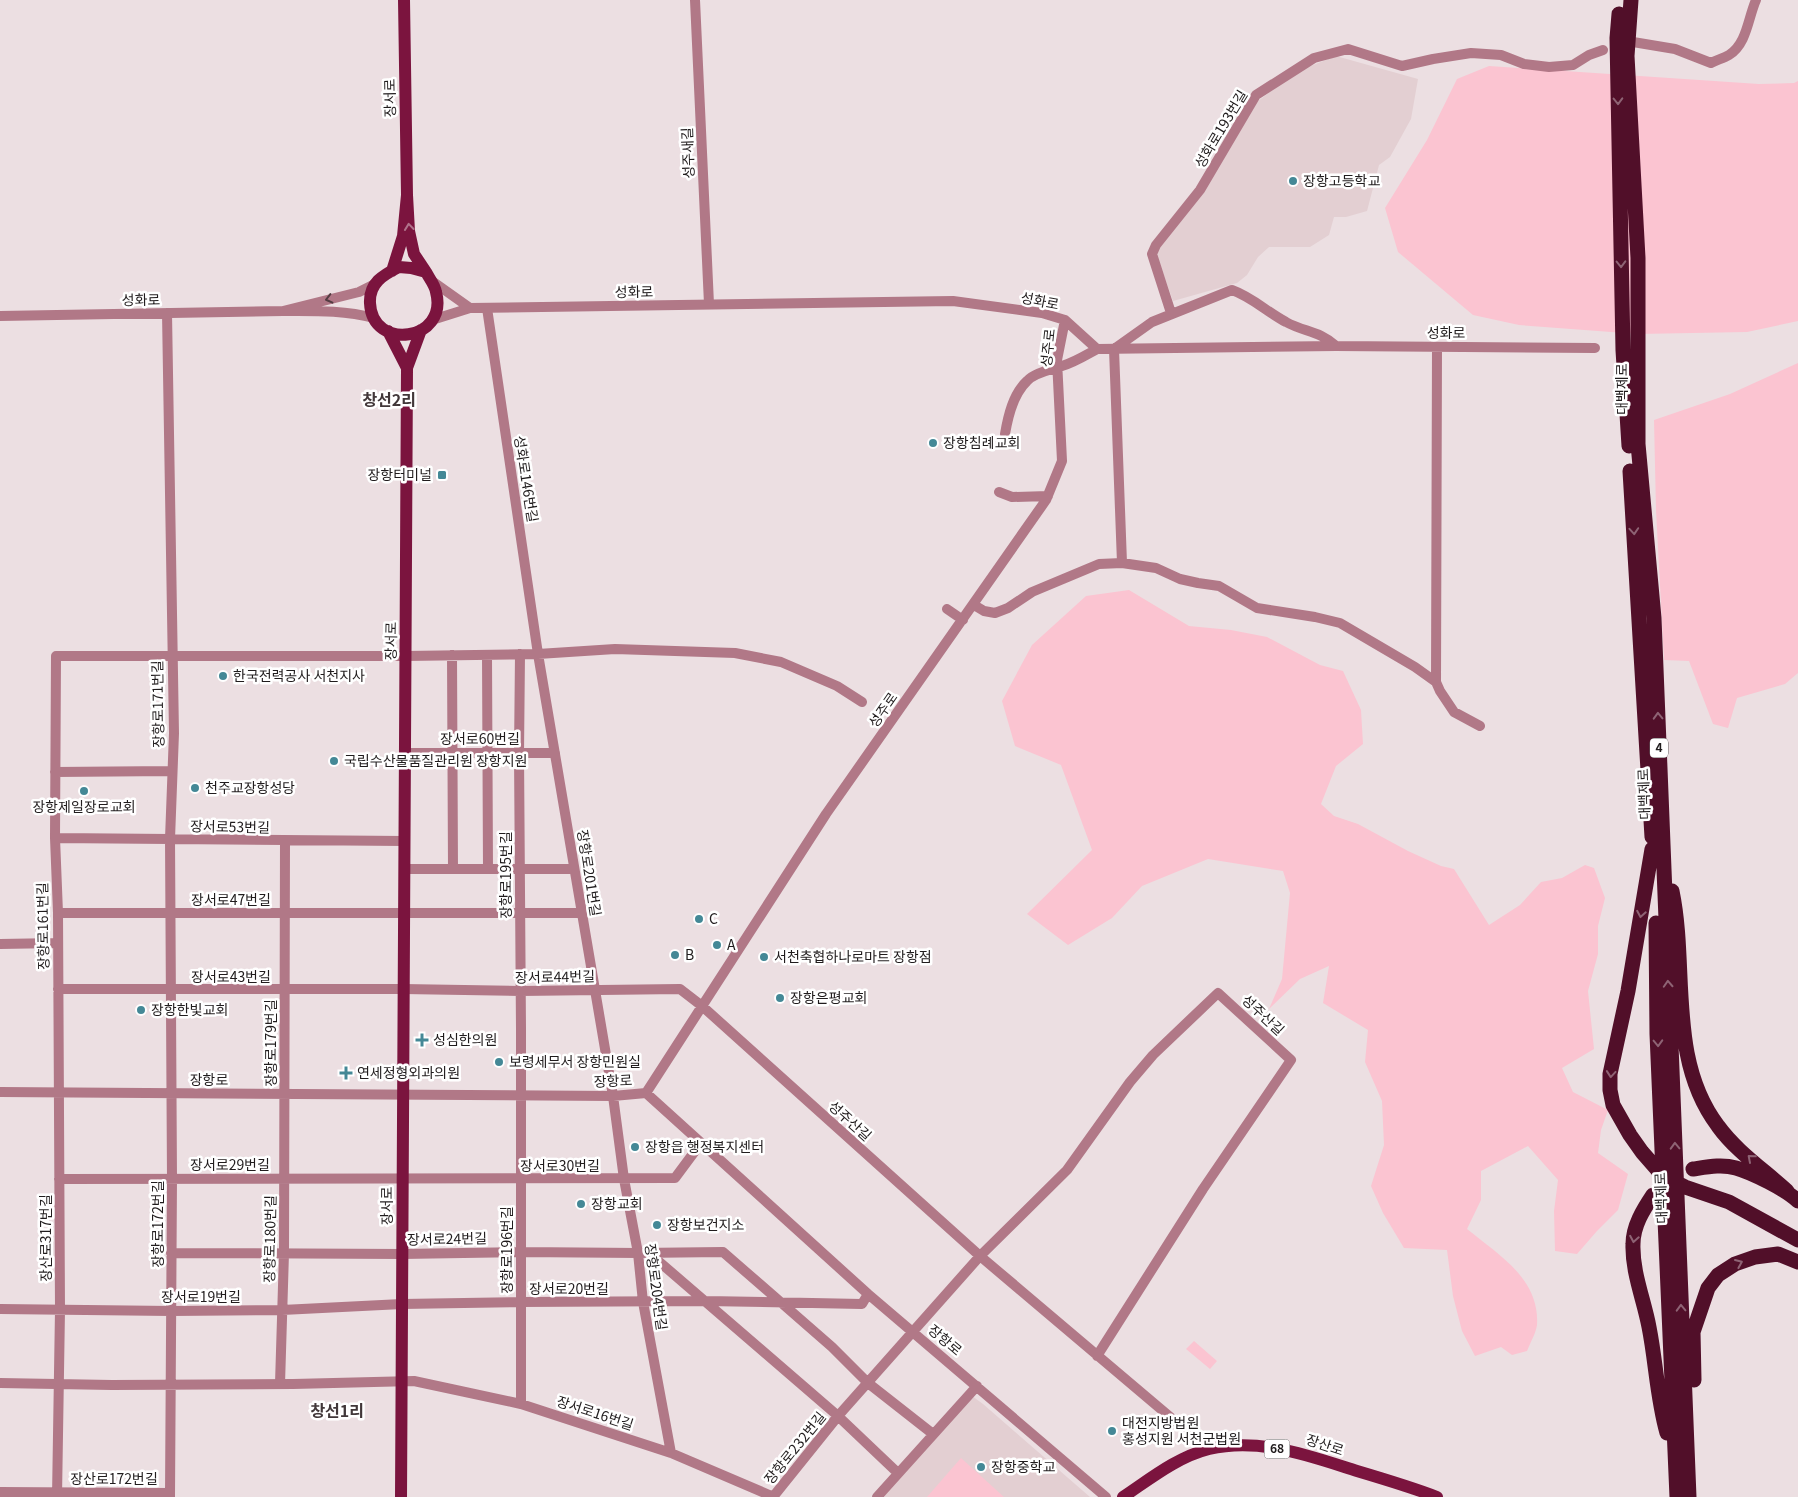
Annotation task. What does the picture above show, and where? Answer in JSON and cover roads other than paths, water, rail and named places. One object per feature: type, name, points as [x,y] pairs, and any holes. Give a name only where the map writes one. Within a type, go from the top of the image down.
[{"type":"highway","name":"대백제로","points":[[1620,0],[1617,38],[1623,350],[1674,1123],[1689,1497]]},
{"type":"highway","name":"대백제로","points":[[1631,0],[1627,56],[1638,258],[1638,444],[1654,618],[1657,1034],[1677,1497]]},
{"type":"highway","points":[[1657,848],[1610,1074],[1610,1090],[1614,1105],[1630,1135],[1657,1172],[1674,1183],[1729,1202],[1798,1240]]},
{"type":"highway","points":[[1657,848],[1677,916],[1685,1048],[1695,1086],[1713,1119],[1722,1131],[1792,1196]]},
{"type":"highway","points":[[1693,1169],[1717,1166],[1736,1168],[1792,1196]]},
{"type":"highway","points":[[1653,1195],[1641,1213],[1632,1243],[1634,1262],[1652,1344],[1663,1417],[1675,1460]]},
{"type":"highway","points":[[1686,1450],[1695,1414],[1693,1332],[1708,1288],[1718,1275],[1735,1264],[1755,1257],[1778,1254],[1798,1262]]},
{"type":"main road","name":"장서로","points":[[404,0],[407,196]]},
{"type":"main road","points":[[392,271],[403,236],[407,196]]},
{"type":"main road","points":[[407,196],[409,231],[414,254],[428,276],[436,290],[438,302],[436,313],[432,320],[421,330],[411,334],[400,335],[381,327],[374,318],[370,308],[370,298],[378,278],[399,268],[405,268],[428,276]]},
{"type":"main road","points":[[407,368],[421,330]]},
{"type":"main road","points":[[388,331],[407,368]]},
{"type":"main road","name":"장서로","points":[[401,1497],[407,368]]},
{"type":"main road","name":"장산로","points":[[1123,1497],[1158,1473],[1183,1459],[1208,1450],[1238,1445],[1294,1451],[1420,1494],[1437,1497]]},
{"type":"street","name":"성주새길","points":[[695,0],[709,304]]},
{"type":"street","points":[[1633,42],[1675,49],[1711,63],[1731,54],[1746,36],[1750,13],[1756,0]]},
{"type":"street","name":"성화로193번길","points":[[1171,313],[1152,254],[1156,245],[1200,190],[1256,95],[1282,77],[1314,58],[1348,49],[1402,66],[1471,53],[1501,54],[1524,64],[1550,67],[1573,65],[1589,55],[1603,50]]},
{"type":"street","points":[[428,276],[470,308]]},
{"type":"street","points":[[283,311],[359,292],[375,284]]},
{"type":"street","points":[[1122,563],[1114,348],[1152,322],[1232,290],[1243,294],[1287,323],[1326,337],[1336,346]]},
{"type":"street","name":"성화로","points":[[432,320],[470,308],[953,301],[1042,313],[1065,320],[1097,349],[1336,346],[1595,348]]},
{"type":"street","name":"성화로146번길","points":[[486,308],[538,654]]},
{"type":"street","name":"성화로","points":[[0,316],[283,311]]},
{"type":"street","points":[[283,311],[330,311],[359,314],[374,318]]},
{"type":"street","name":"장항로171번길","points":[[166,313],[174,733],[170,839],[171,1094]]},
{"type":"street","name":"성주로","points":[[646,1093],[826,814],[974,605],[1048,496],[1062,461],[1057,360],[1065,320]]},
{"type":"street","points":[[1437,347],[1436,682],[1454,712],[1480,726]]},
{"type":"street","points":[[1005,434],[1007,421],[1017,394],[1028,380],[1078,360],[1097,349]]},
{"type":"street","points":[[999,492],[1012,497],[1048,496]]},
{"type":"street","points":[[974,605],[984,611],[995,612],[1008,608],[1032,592],[1099,564],[1122,563],[1156,568],[1180,579],[1219,586],[1257,608],[1340,623],[1408,663],[1436,682]]},
{"type":"street","points":[[947,609],[963,620]]},
{"type":"street","points":[[172,656],[487,655],[614,650],[735,653],[781,662],[837,686],[862,702]]},
{"type":"street","name":"장항로195번길","points":[[520,654],[520,1096]]},
{"type":"street","name":"장항로201번길","points":[[538,654],[613,1096]]},
{"type":"street","points":[[452,655],[453,869]]},
{"type":"street","points":[[487,655],[488,869]]},
{"type":"street","name":"장항로161번길","points":[[58,1092],[58,914],[54,772],[56,656],[172,656]]},
{"type":"street","name":"장서로60번길","points":[[404,753],[555,753]]},
{"type":"street","points":[[54,772],[172,770]]},
{"type":"street","name":"장서로53번길","points":[[55,838],[404,841]]},
{"type":"street","name":"장항로179번길","points":[[285,841],[285,1094]]},
{"type":"street","points":[[404,869],[574,869]]},
{"type":"street","points":[[403,914],[582,913]]},
{"type":"street","name":"장서로47번길","points":[[58,914],[403,914]]},
{"type":"street","points":[[0,944],[58,943]]},
{"type":"street","name":"장서로43번길","points":[[58,989],[403,989]]},
{"type":"street","name":"장서로44번길","points":[[403,989],[520,992],[680,989],[702,1006]]},
{"type":"street","name":"성주산길","points":[[912,1331],[980,1256],[1067,1170],[1130,1082],[1153,1055],[1218,992],[1290,1060],[1203,1189],[1097,1356]]},
{"type":"street","name":"성주산길","points":[[702,1006],[980,1256],[1208,1450]]},
{"type":"street","name":"장항로","points":[[0,1092],[520,1096],[613,1096],[646,1093],[868,1294],[1106,1497]]},
{"type":"street","name":"장산로317번길","points":[[57,1495],[60,1310],[58,1092]]},
{"type":"street","name":"장항로172번길","points":[[170,1495],[171,1094]]},
{"type":"street","name":"장항로180번길","points":[[280,1384],[284,1253],[285,1094]]},
{"type":"street","name":"장항로196번길","points":[[520,1096],[521,1404]]},
{"type":"street","name":"장항로204번길","points":[[613,1096],[624,1179],[638,1253],[643,1302],[671,1453]]},
{"type":"street","name":"장서로30번길","points":[[402,1179],[675,1178],[701,1143]]},
{"type":"street","name":"장서로29번길","points":[[59,1179],[402,1179]]},
{"type":"street","name":"장서로24번길","points":[[171,1253],[723,1252],[779,1302]]},
{"type":"street","points":[[649,1253],[706,1302]]},
{"type":"street","name":"장서로20번길","points":[[402,1304],[779,1302],[862,1304],[868,1294]]},
{"type":"street","name":"장항로232번길","points":[[706,1302],[794,1376],[898,1473]]},
{"type":"street","points":[[779,1302],[832,1347],[868,1383],[933,1434]]},
{"type":"street","name":"장서로19번길","points":[[0,1309],[282,1310],[402,1304]]},
{"type":"street","name":"장항로232번길","points":[[773,1497],[838,1416],[912,1331]]},
{"type":"street","name":"장서로16번길","points":[[171,1384],[414,1381],[521,1404],[671,1453],[773,1497]]},
{"type":"street","points":[[0,1383],[171,1384]]},
{"type":"street","points":[[877,1497],[978,1386]]},
{"type":"street","points":[[0,1492],[57,1495]]},
{"type":"street","name":"장산로172번길","points":[[57,1495],[170,1495]]},
{"type":"place","name":"장항고등학교","points":[[1293,181]]},
{"type":"place","name":"장항침례교회","points":[[933,443]]},
{"type":"place","name":"장항터미널","points":[[442,475]]},
{"type":"place","name":"한국전력공사 서천지사","points":[[223,676]]},
{"type":"place","name":"국립수산물품질관리원 장항지원","points":[[334,761]]},
{"type":"place","name":"천주교장항성당","points":[[195,788]]},
{"type":"place","name":"장항제일장로교회","points":[[84,791]]},
{"type":"place","name":"C","points":[[699,919]]},
{"type":"place","name":"A","points":[[717,945]]},
{"type":"place","name":"B","points":[[675,955]]},
{"type":"place","name":"서천축협하나로마트 장항점","points":[[764,957]]},
{"type":"place","name":"장항은평교회","points":[[780,998]]},
{"type":"place","name":"장항한빛교회","points":[[141,1010]]},
{"type":"place","name":"성심한의원","points":[[422,1040]]},
{"type":"place","name":"보령세무서 장항민원실","points":[[499,1062]]},
{"type":"place","name":"연세정형외과의원","points":[[346,1073]]},
{"type":"place","name":"장항읍 행정복지센터","points":[[635,1147]]},
{"type":"place","name":"장항교회","points":[[581,1204]]},
{"type":"place","name":"장항보건지소","points":[[657,1225]]},
{"type":"place","name":"대전지방법원 홍성지원 서천군법원","points":[[1112,1431]]},
{"type":"place","name":"장항중학교","points":[[981,1467]]},
{"type":"district","name":"창선2리","points":[[389,400]]},
{"type":"district","name":"창선1리","points":[[337,1411]]}]
